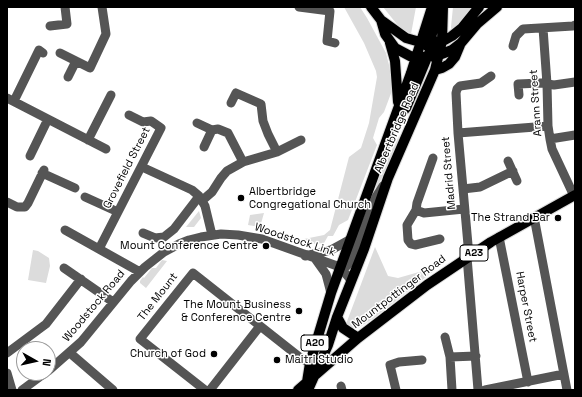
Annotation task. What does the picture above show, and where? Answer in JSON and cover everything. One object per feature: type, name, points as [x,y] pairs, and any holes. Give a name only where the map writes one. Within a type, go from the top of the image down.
[{"type":"main road","points":[[371,7],[381,20],[406,38],[425,43],[442,41]]},
{"type":"main road","points":[[416,57],[428,47],[425,43],[432,7]]},
{"type":"main road","points":[[425,43],[439,7]]},
{"type":"main road","name":"Albertbridge Road","points":[[309,384],[328,345],[336,318],[364,250],[388,178],[407,130],[435,70],[442,41],[443,7]]},
{"type":"main road","points":[[392,124],[406,108],[427,57],[434,47],[462,28],[480,7]]},
{"type":"main road","points":[[381,20],[384,34],[390,43],[401,52],[416,57],[427,57],[439,55],[452,50],[461,43],[477,24],[497,7]]},
{"type":"main road","points":[[390,43],[395,61],[399,106]]},
{"type":"main road","points":[[435,70],[449,64],[455,57],[461,43]]},
{"type":"main road","name":"Albertbridge Road","points":[[312,362],[331,293],[416,57]]},
{"type":"main road","name":"Mountpottinger Road","points":[[309,384],[358,338],[427,285],[468,256],[499,237],[574,196]]},
{"type":"main road","points":[[309,384],[312,362],[329,327],[336,318],[343,328],[358,338]]},
{"type":"main road","name":"A23","points":[[298,390],[309,384]]},
{"type":"street","points":[[50,26],[67,24],[65,7]]},
{"type":"street","points":[[60,53],[90,68],[106,34],[102,7]]},
{"type":"street","points":[[299,7],[332,9],[327,41],[335,43]]},
{"type":"street","points":[[513,46],[516,36],[523,29],[575,25]]},
{"type":"street","name":"Arann Street","points":[[543,28],[550,139],[552,149],[574,196]]},
{"type":"street","points":[[43,53],[39,50],[10,100],[106,149]]},
{"type":"street","points":[[68,77],[76,61]]},
{"type":"street","name":"Madrid Street","points":[[478,390],[456,93],[457,89],[466,85],[481,83],[491,76]]},
{"type":"street","points":[[519,95],[518,84],[575,82]]},
{"type":"street","points":[[231,103],[236,93],[261,104],[263,121],[278,152]]},
{"type":"street","points":[[88,140],[110,94]]},
{"type":"street","name":"Grovefield Street","points":[[99,249],[161,128],[151,121],[143,122],[129,115]]},
{"type":"street","points":[[30,156],[48,119]]},
{"type":"street","points":[[197,122],[212,130],[218,129],[228,133],[243,162]]},
{"type":"street","points":[[458,133],[548,126]]},
{"type":"street","points":[[204,147],[212,130]]},
{"type":"street","points":[[550,139],[575,135]]},
{"type":"street","points":[[143,233],[155,238],[164,237],[174,229],[197,199],[205,198],[212,192],[227,171],[243,162],[278,152],[301,140]]},
{"type":"street","points":[[433,158],[417,203],[416,210],[407,225],[408,240],[411,244],[415,245],[440,239]]},
{"type":"street","points":[[508,161],[518,181]]},
{"type":"street","points":[[142,167],[192,190],[201,199],[205,206],[212,235]]},
{"type":"street","points":[[463,189],[480,187],[513,171]]},
{"type":"street","points":[[7,202],[17,207],[25,207],[43,172],[75,188]]},
{"type":"street","points":[[340,267],[347,266],[352,259],[376,196],[388,178]]},
{"type":"street","points":[[85,197],[118,212]]},
{"type":"street","points":[[416,210],[424,213],[464,209]]},
{"type":"street","points":[[534,217],[567,390]]},
{"type":"street","points":[[68,234],[99,249],[140,272]]},
{"type":"street","name":"Woodstock Link","points":[[140,272],[152,261],[178,245],[201,237],[212,235],[231,235],[262,239],[316,260],[340,267],[352,280]]},
{"type":"street","name":"Harper Street","points":[[499,237],[524,385]]},
{"type":"street","points":[[305,256],[331,250],[351,240]]},
{"type":"street","points":[[316,260],[326,274],[331,293]]},
{"type":"street","points":[[64,268],[114,302]]},
{"type":"street","name":"Woodstock Road","points":[[56,364],[87,336],[140,272]]},
{"type":"street","name":"The Mount","points":[[205,390],[140,339],[193,273],[302,359],[312,362]]},
{"type":"street","points":[[7,353],[46,324],[81,279]]},
{"type":"street","points":[[210,390],[260,326]]},
{"type":"street","points":[[445,337],[450,357],[452,390]]},
{"type":"street","points":[[70,353],[102,387],[113,390]]},
{"type":"street","points":[[450,357],[476,356]]},
{"type":"street","points":[[396,390],[390,365],[399,362],[422,360]]},
{"type":"street","points":[[7,373],[12,390]]},
{"type":"street","points":[[485,390],[524,385],[564,374]]},
{"type":"street","points":[[22,390],[34,381]]},
{"type":"shaded area","points":[[344,7],[360,7],[367,18],[386,53],[393,88],[384,112],[379,118],[373,138],[377,145],[348,220],[339,225],[333,236],[328,236],[324,243],[312,244],[299,240],[324,235],[330,230],[349,157],[361,148],[369,123],[377,77],[376,71],[364,43]]},
{"type":"shaded area","points":[[383,7],[416,7],[411,34],[400,28]]},
{"type":"shaded area","points":[[453,7],[473,7],[460,24],[452,31],[451,27]]},
{"type":"shaded area","points":[[400,134],[393,154],[377,188],[375,187],[385,163]]},
{"type":"shaded area","points":[[199,211],[201,218],[194,227],[186,227]]},
{"type":"shaded area","points":[[264,213],[260,227],[248,225],[250,215]]},
{"type":"shaded area","points":[[375,247],[388,276],[398,278],[433,268],[435,270],[374,318],[354,331],[346,324]]},
{"type":"shaded area","points":[[33,250],[38,251],[49,258],[50,266],[46,283],[28,280]]},
{"type":"shaded area","points":[[162,260],[167,261],[146,288],[140,283],[140,281],[152,268],[156,268]]},
{"type":"place","name":"Albertbridge Congregational Church","points":[[241,198]]},
{"type":"place","name":"The Strand Bar","points":[[558,218]]},
{"type":"place","name":"Mount Conference Centre","points":[[266,246]]},
{"type":"place","name":"The Mount Business & Conference Centre","points":[[299,311]]},
{"type":"place","name":"Church of God","points":[[214,354]]},
{"type":"place","name":"Maitri Studio","points":[[277,360]]}]
